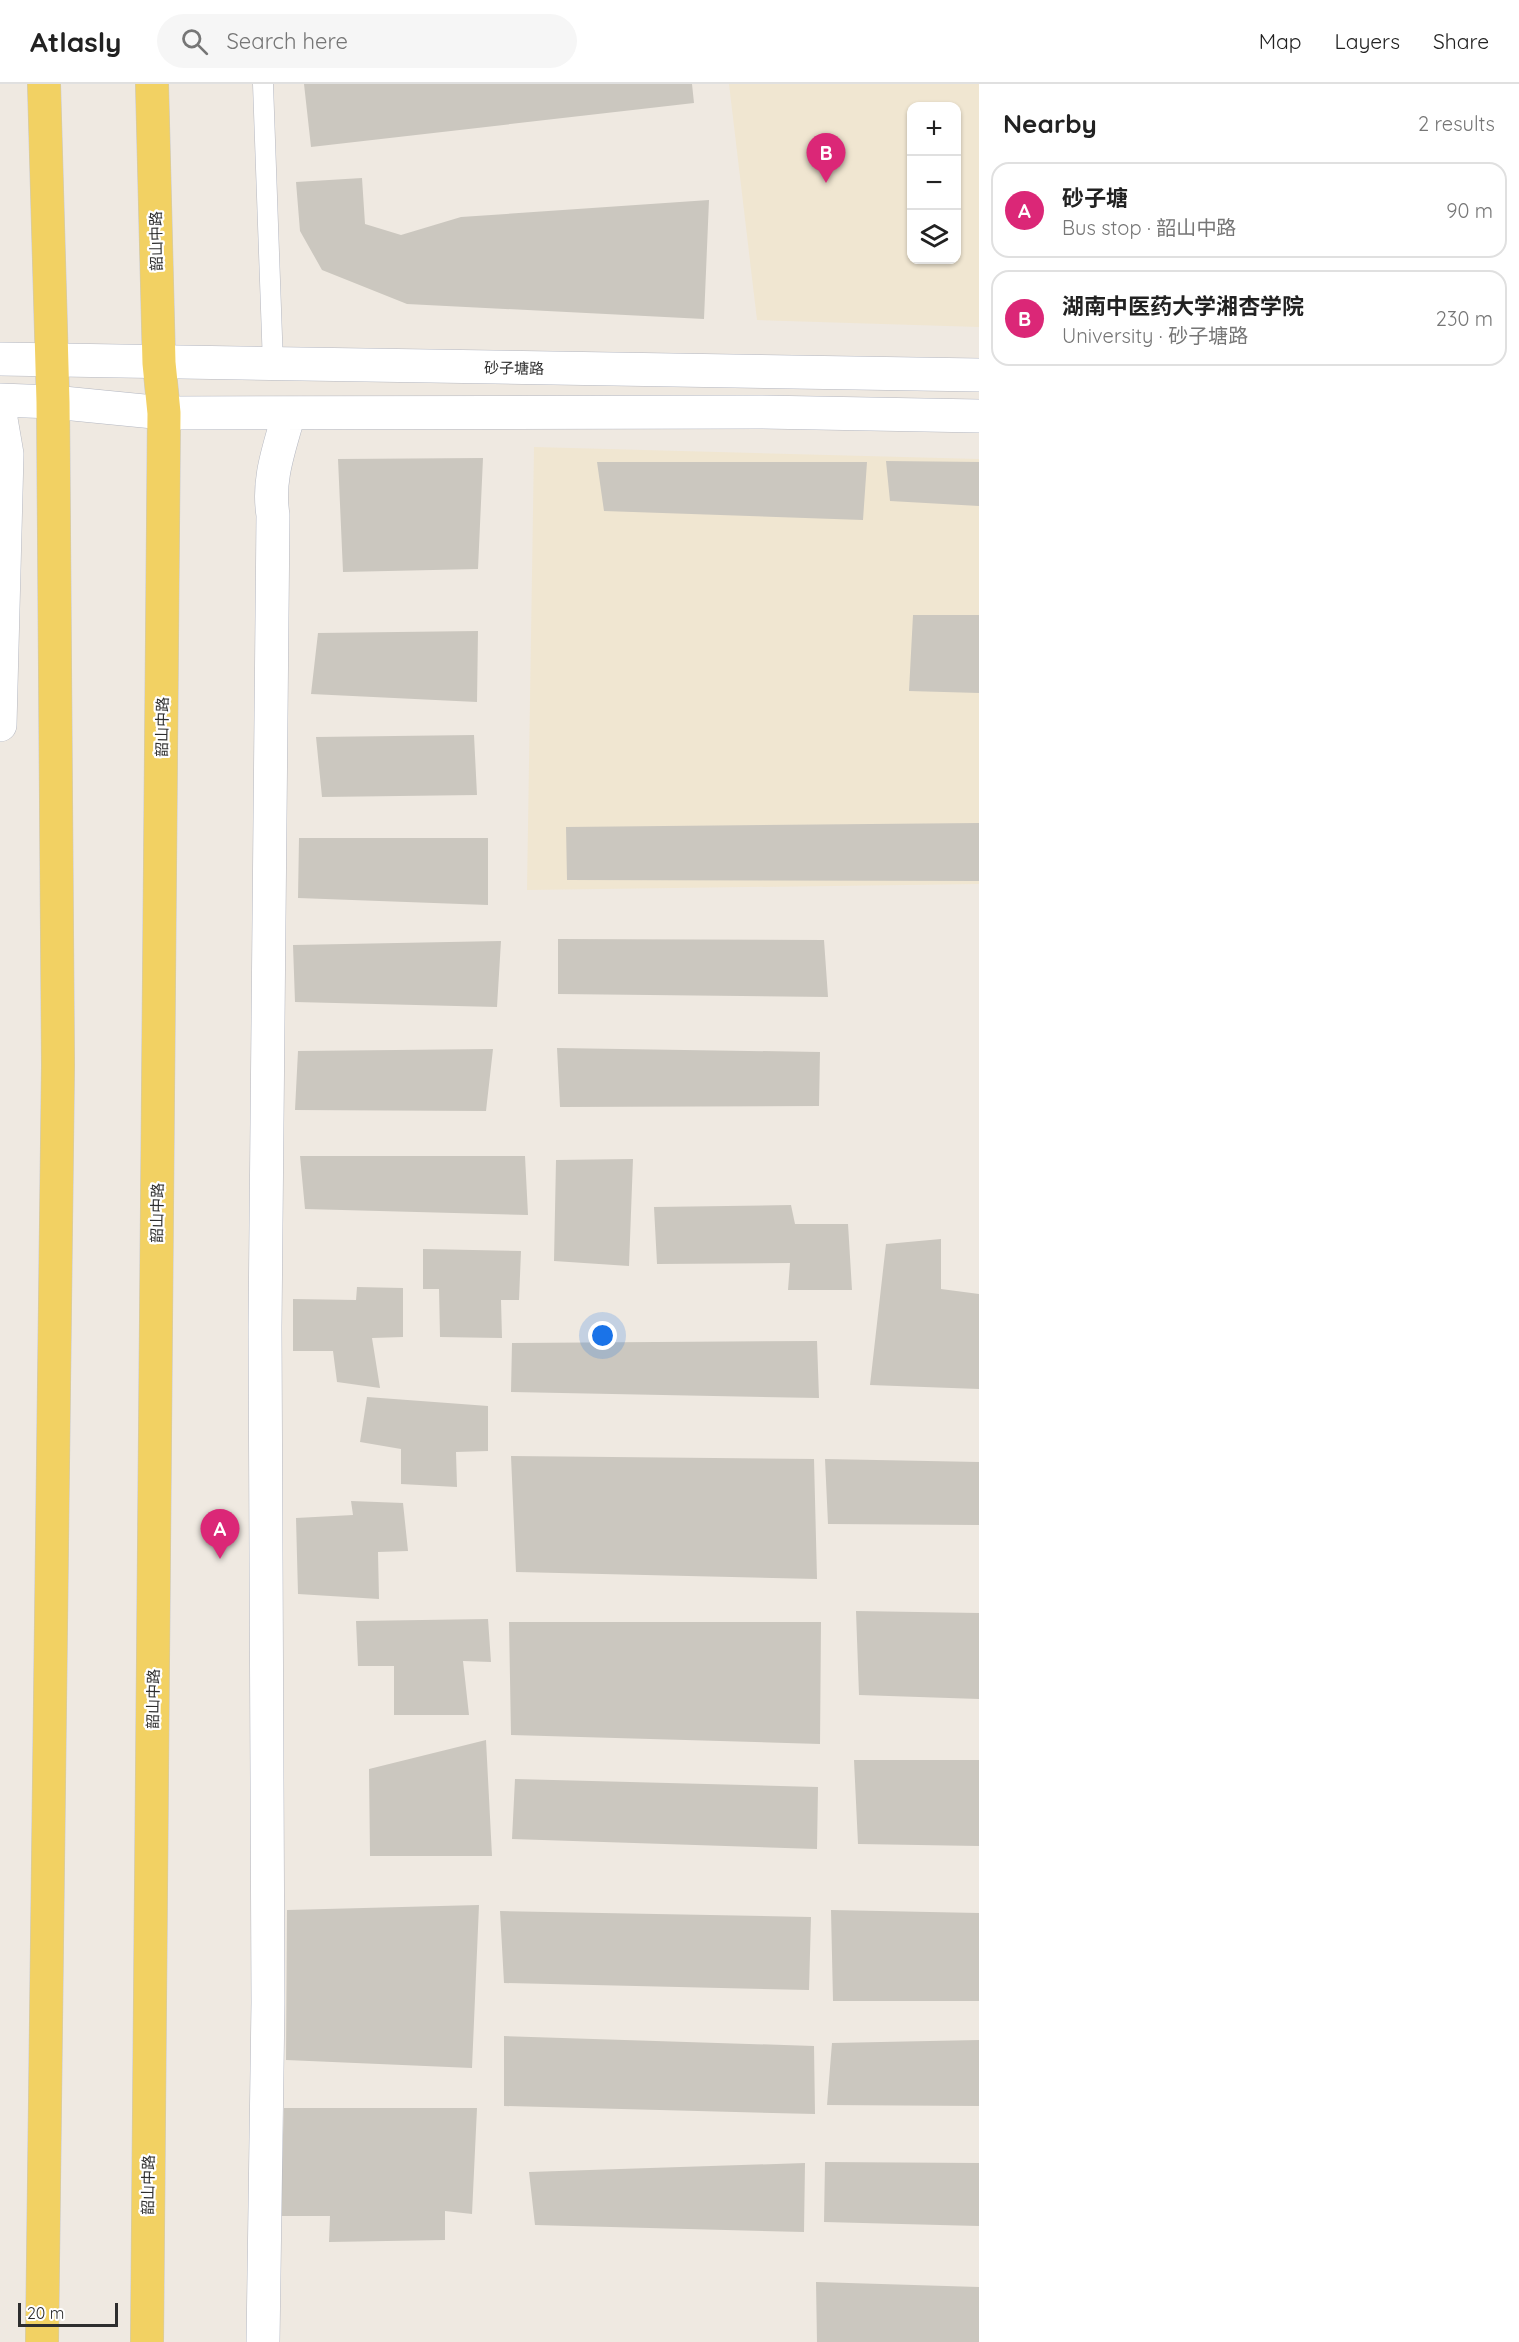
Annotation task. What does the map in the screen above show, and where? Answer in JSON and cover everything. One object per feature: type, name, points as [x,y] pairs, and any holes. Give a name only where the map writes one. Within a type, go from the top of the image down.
[{"type":"main road","points":[[42,2342],[58,1065],[53,402],[50,360],[44,84]]},
{"type":"main road","name":"韶山中路","points":[[147,2342],[164,413],[159,363],[152,84]]},
{"type":"street","name":"砂子塘路","points":[[0,359],[979,375]]},
{"type":"street","points":[[0,400],[53,402],[164,413],[762,412],[979,416]]},
{"type":"street","points":[[0,413],[7,454],[0,725]]},
{"type":"street","points":[[263,2342],[267,2003],[265,1315],[273,515],[270,496],[272,476],[289,413]]},
{"type":"lane","points":[[263,84],[273,365]]},
{"type":"shaded area","points":[[729,84],[979,84],[979,327],[757,320]]},
{"type":"shaded area","points":[[534,447],[979,459],[979,884],[527,890]]},
{"type":"building","points":[[304,84],[692,84],[694,103],[311,147]]},
{"type":"building","points":[[362,178],[365,224],[401,235],[461,217],[709,200],[704,319],[407,304],[322,270],[300,231],[296,182]]},
{"type":"building","points":[[483,458],[478,569],[343,572],[338,459]]},
{"type":"building","points":[[886,461],[979,462],[979,506],[890,501]]},
{"type":"building","points":[[597,462],[867,462],[863,520],[604,511]]},
{"type":"building","points":[[913,615],[979,615],[979,693],[909,691]]},
{"type":"building","points":[[478,631],[477,702],[311,694],[318,633]]},
{"type":"building","points":[[474,735],[477,795],[322,797],[316,737]]},
{"type":"building","points":[[979,823],[979,881],[567,880],[566,827]]},
{"type":"building","points":[[299,838],[488,838],[488,905],[298,898]]},
{"type":"building","points":[[558,939],[824,940],[828,997],[558,994]]},
{"type":"building","points":[[501,941],[497,1007],[295,1002],[293,945]]},
{"type":"building","points":[[557,1048],[820,1052],[819,1106],[560,1107]]},
{"type":"building","points":[[493,1049],[486,1111],[295,1110],[298,1051]]},
{"type":"building","points":[[300,1156],[525,1156],[528,1215],[305,1209]]},
{"type":"building","points":[[633,1159],[629,1266],[554,1261],[556,1160]]},
{"type":"building","points":[[791,1205],[795,1224],[848,1224],[852,1290],[788,1290],[790,1263],[657,1264],[654,1207]]},
{"type":"building","points":[[941,1239],[941,1289],[979,1294],[979,1389],[870,1385],[886,1244]]},
{"type":"building","points":[[423,1249],[521,1251],[519,1300],[501,1300],[502,1338],[440,1337],[439,1289],[423,1289]]},
{"type":"building","points":[[357,1287],[403,1288],[403,1337],[372,1338],[380,1388],[337,1382],[333,1351],[293,1351],[293,1299],[356,1300]]},
{"type":"building","points":[[817,1341],[819,1398],[511,1392],[512,1343]]},
{"type":"building","points":[[367,1397],[488,1406],[488,1451],[456,1452],[457,1487],[401,1484],[401,1449],[360,1442]]},
{"type":"building","points":[[511,1456],[814,1459],[817,1579],[516,1572]]},
{"type":"building","points":[[825,1459],[979,1462],[979,1525],[828,1524]]},
{"type":"building","points":[[351,1501],[403,1503],[408,1551],[378,1552],[379,1599],[298,1594],[296,1518],[353,1515]]},
{"type":"building","points":[[856,1611],[979,1613],[979,1699],[859,1695]]},
{"type":"building","points":[[488,1619],[491,1662],[463,1661],[469,1715],[394,1715],[394,1666],[358,1666],[356,1621]]},
{"type":"building","points":[[509,1622],[821,1622],[820,1744],[511,1735]]},
{"type":"building","points":[[486,1740],[492,1856],[370,1856],[369,1769]]},
{"type":"building","points":[[854,1760],[979,1760],[979,1846],[858,1844]]},
{"type":"building","points":[[515,1779],[818,1787],[817,1849],[512,1839]]},
{"type":"building","points":[[479,1905],[472,2068],[286,2060],[287,1910]]},
{"type":"building","points":[[831,1910],[979,1913],[979,2001],[833,2001]]},
{"type":"building","points":[[500,1911],[811,1917],[809,1990],[504,1983]]},
{"type":"building","points":[[504,2036],[814,2046],[815,2114],[504,2106]]},
{"type":"building","points":[[979,2040],[979,2106],[827,2105],[832,2043]]},
{"type":"building","points":[[284,2108],[477,2108],[472,2214],[445,2211],[445,2240],[329,2242],[330,2216],[280,2216]]},
{"type":"building","points":[[825,2162],[979,2163],[979,2226],[824,2222]]},
{"type":"building","points":[[805,2163],[804,2232],[535,2225],[529,2172]]},
{"type":"building","points":[[816,2282],[979,2287],[979,2342],[817,2342]]},
{"type":"place","name":"湖南中医药大学湘杏学院","points":[[826,183]]},
{"type":"place","name":"砂子塘","points":[[220,1559]]}]
